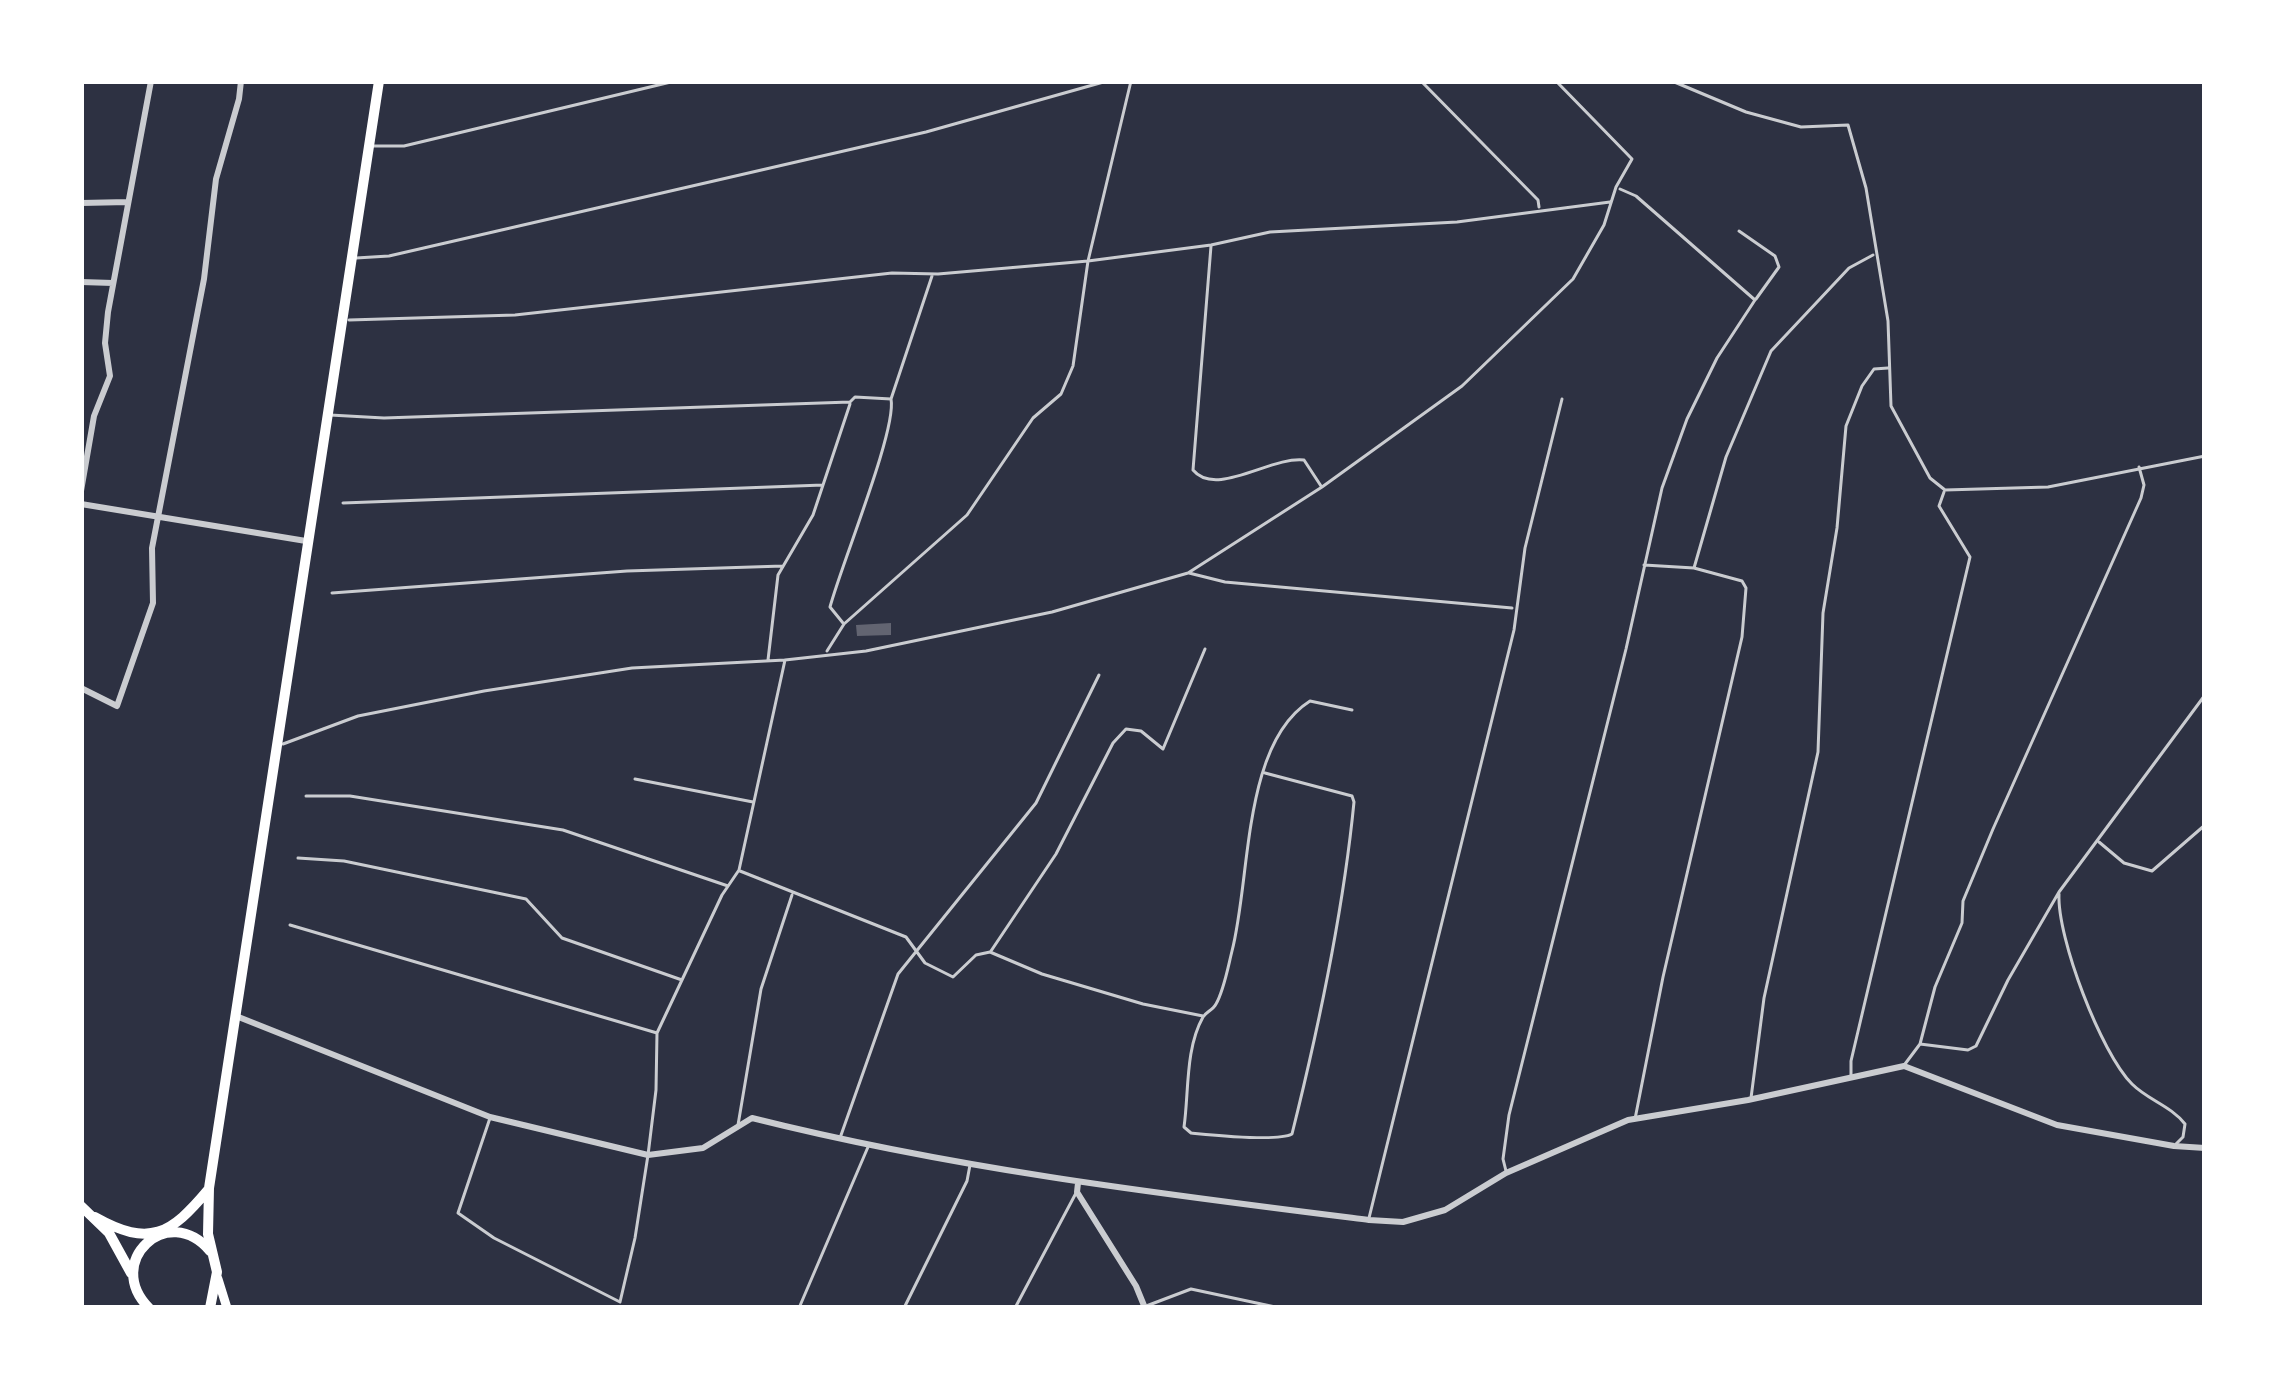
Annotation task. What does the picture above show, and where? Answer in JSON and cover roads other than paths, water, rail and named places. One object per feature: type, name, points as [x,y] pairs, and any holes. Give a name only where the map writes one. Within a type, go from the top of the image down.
[{"type":"main road","points":[[227,1308],[207,1222],[209,1188],[379,81]]},
{"type":"main road","points":[[133,1276],[139,1253],[182,1220],[209,1188]]},
{"type":"main road","points":[[81,1206],[118,1229],[190,1235],[212,1255]]},
{"type":"main road","points":[[95,1217],[116,1243],[138,1295],[149,1308]]},
{"type":"main road","points":[[208,1304],[217,1278]]},
{"type":"street","points":[[81,491],[94,416],[110,376],[105,343],[113,283],[151,81]]},
{"type":"street","points":[[81,688],[117,706],[153,604],[152,548],[204,279],[216,179],[241,81]]},
{"type":"street","points":[[81,203],[128,202]]},
{"type":"street","points":[[81,282],[113,283]]},
{"type":"street","points":[[81,504],[310,541]]},
{"type":"street","points":[[236,1016],[490,1117],[648,1155],[703,1148],[752,1118],[868,1147],[1077,1188],[1369,1220],[1402,1222],[1445,1210],[1506,1172],[1635,1119],[1751,1100],[1904,1066],[2057,1124],[2205,1148]]},
{"type":"street","points":[[1077,1188],[1144,1306]]},
{"type":"lane","points":[[370,146],[404,146],[675,81]]},
{"type":"lane","points":[[351,259],[389,256],[880,142],[1107,81]]},
{"type":"lane","points":[[826,653],[844,624],[967,515],[1033,418],[1061,394],[1073,366],[1088,261],[1131,81]]},
{"type":"lane","points":[[1421,81],[1538,200],[1539,209]]},
{"type":"lane","points":[[279,745],[358,716],[632,668],[785,660],[866,650],[1052,612],[1188,572],[1322,487],[1462,386],[1573,279],[1604,225],[1632,159],[1556,81]]},
{"type":"lane","points":[[1672,81],[1746,112],[1801,127],[1848,125],[1866,188],[1888,321],[1891,406],[1930,478],[1945,490],[2048,487],[2205,456]]},
{"type":"lane","points":[[1616,188],[1636,196],[1755,300]]},
{"type":"lane","points":[[342,320],[515,315],[892,273],[1088,261],[1270,232],[1457,222],[1612,201]]},
{"type":"lane","points":[[1506,1172],[1503,1160],[1509,1115],[1662,488],[1687,419],[1717,358],[1779,266],[1775,256],[1739,231]]},
{"type":"lane","points":[[1211,245],[1193,470],[1212,481],[1290,458],[1304,460],[1322,487]]},
{"type":"lane","points":[[1694,568],[1726,458],[1771,352],[1849,268],[1874,254]]},
{"type":"lane","points":[[844,624],[830,607],[932,274]]},
{"type":"lane","points":[[1751,1100],[1764,998],[1818,752],[1823,613],[1846,426],[1874,369],[1892,367]]},
{"type":"lane","points":[[768,660],[770,621],[783,566],[813,515],[850,402],[855,397],[891,399]]},
{"type":"lane","points":[[1369,1220],[1514,630],[1514,608],[1562,399]]},
{"type":"lane","points":[[329,415],[384,418],[850,402]]},
{"type":"lane","points":[[1904,1066],[1919,1044],[1935,987],[1962,923],[1963,901],[2141,498],[2144,485],[2139,467]]},
{"type":"lane","points":[[343,503],[823,484]]},
{"type":"lane","points":[[1851,1078],[1851,1061],[1970,557],[1939,506],[1945,490]]},
{"type":"lane","points":[[1635,1119],[1742,637],[1746,589],[1742,581],[1694,568],[1642,565]]},
{"type":"lane","points":[[332,593],[783,566]]},
{"type":"lane","points":[[1188,572],[1225,582],[1514,608]]},
{"type":"lane","points":[[990,952],[1056,854],[1113,743],[1126,729],[1141,731],[1163,748],[1205,649]]},
{"type":"lane","points":[[490,1117],[458,1213],[512,1248],[620,1302],[648,1155],[657,1033],[739,870],[785,660]]},
{"type":"lane","points":[[839,1140],[898,974],[1036,803],[1099,676]]},
{"type":"lane","points":[[1919,1044],[1968,1050],[1976,1046],[2059,892],[2205,695]]},
{"type":"lane","points":[[1265,772],[1352,796],[1349,859],[1292,1134],[1280,1140],[1192,1133],[1184,1127],[1185,1088],[1203,1016],[1215,1006],[1233,947],[1259,785],[1273,743],[1291,713],[1310,701],[1352,710]]},
{"type":"lane","points":[[635,779],[755,802]]},
{"type":"lane","points":[[306,796],[350,796],[563,830],[728,886]]},
{"type":"lane","points":[[2097,841],[2124,863],[2152,871],[2205,825]]},
{"type":"lane","points":[[298,858],[344,861],[526,899],[562,938],[683,980]]},
{"type":"lane","points":[[739,870],[905,938],[925,963],[953,977],[976,956],[990,952],[1064,981],[1203,1016]]},
{"type":"lane","points":[[2059,892],[2064,938],[2086,1001],[2132,1084],[2178,1114],[2185,1124],[2183,1137],[2174,1146]]},
{"type":"lane","points":[[738,1126],[761,989],[793,893]]},
{"type":"lane","points":[[290,925],[657,1033]]},
{"type":"lane","points":[[799,1308],[868,1147]]},
{"type":"lane","points":[[904,1308],[967,1181],[970,1165]]},
{"type":"lane","points":[[1015,1308],[1077,1188]]},
{"type":"lane","points":[[1144,1306],[1191,1288],[1280,1308]]}]
